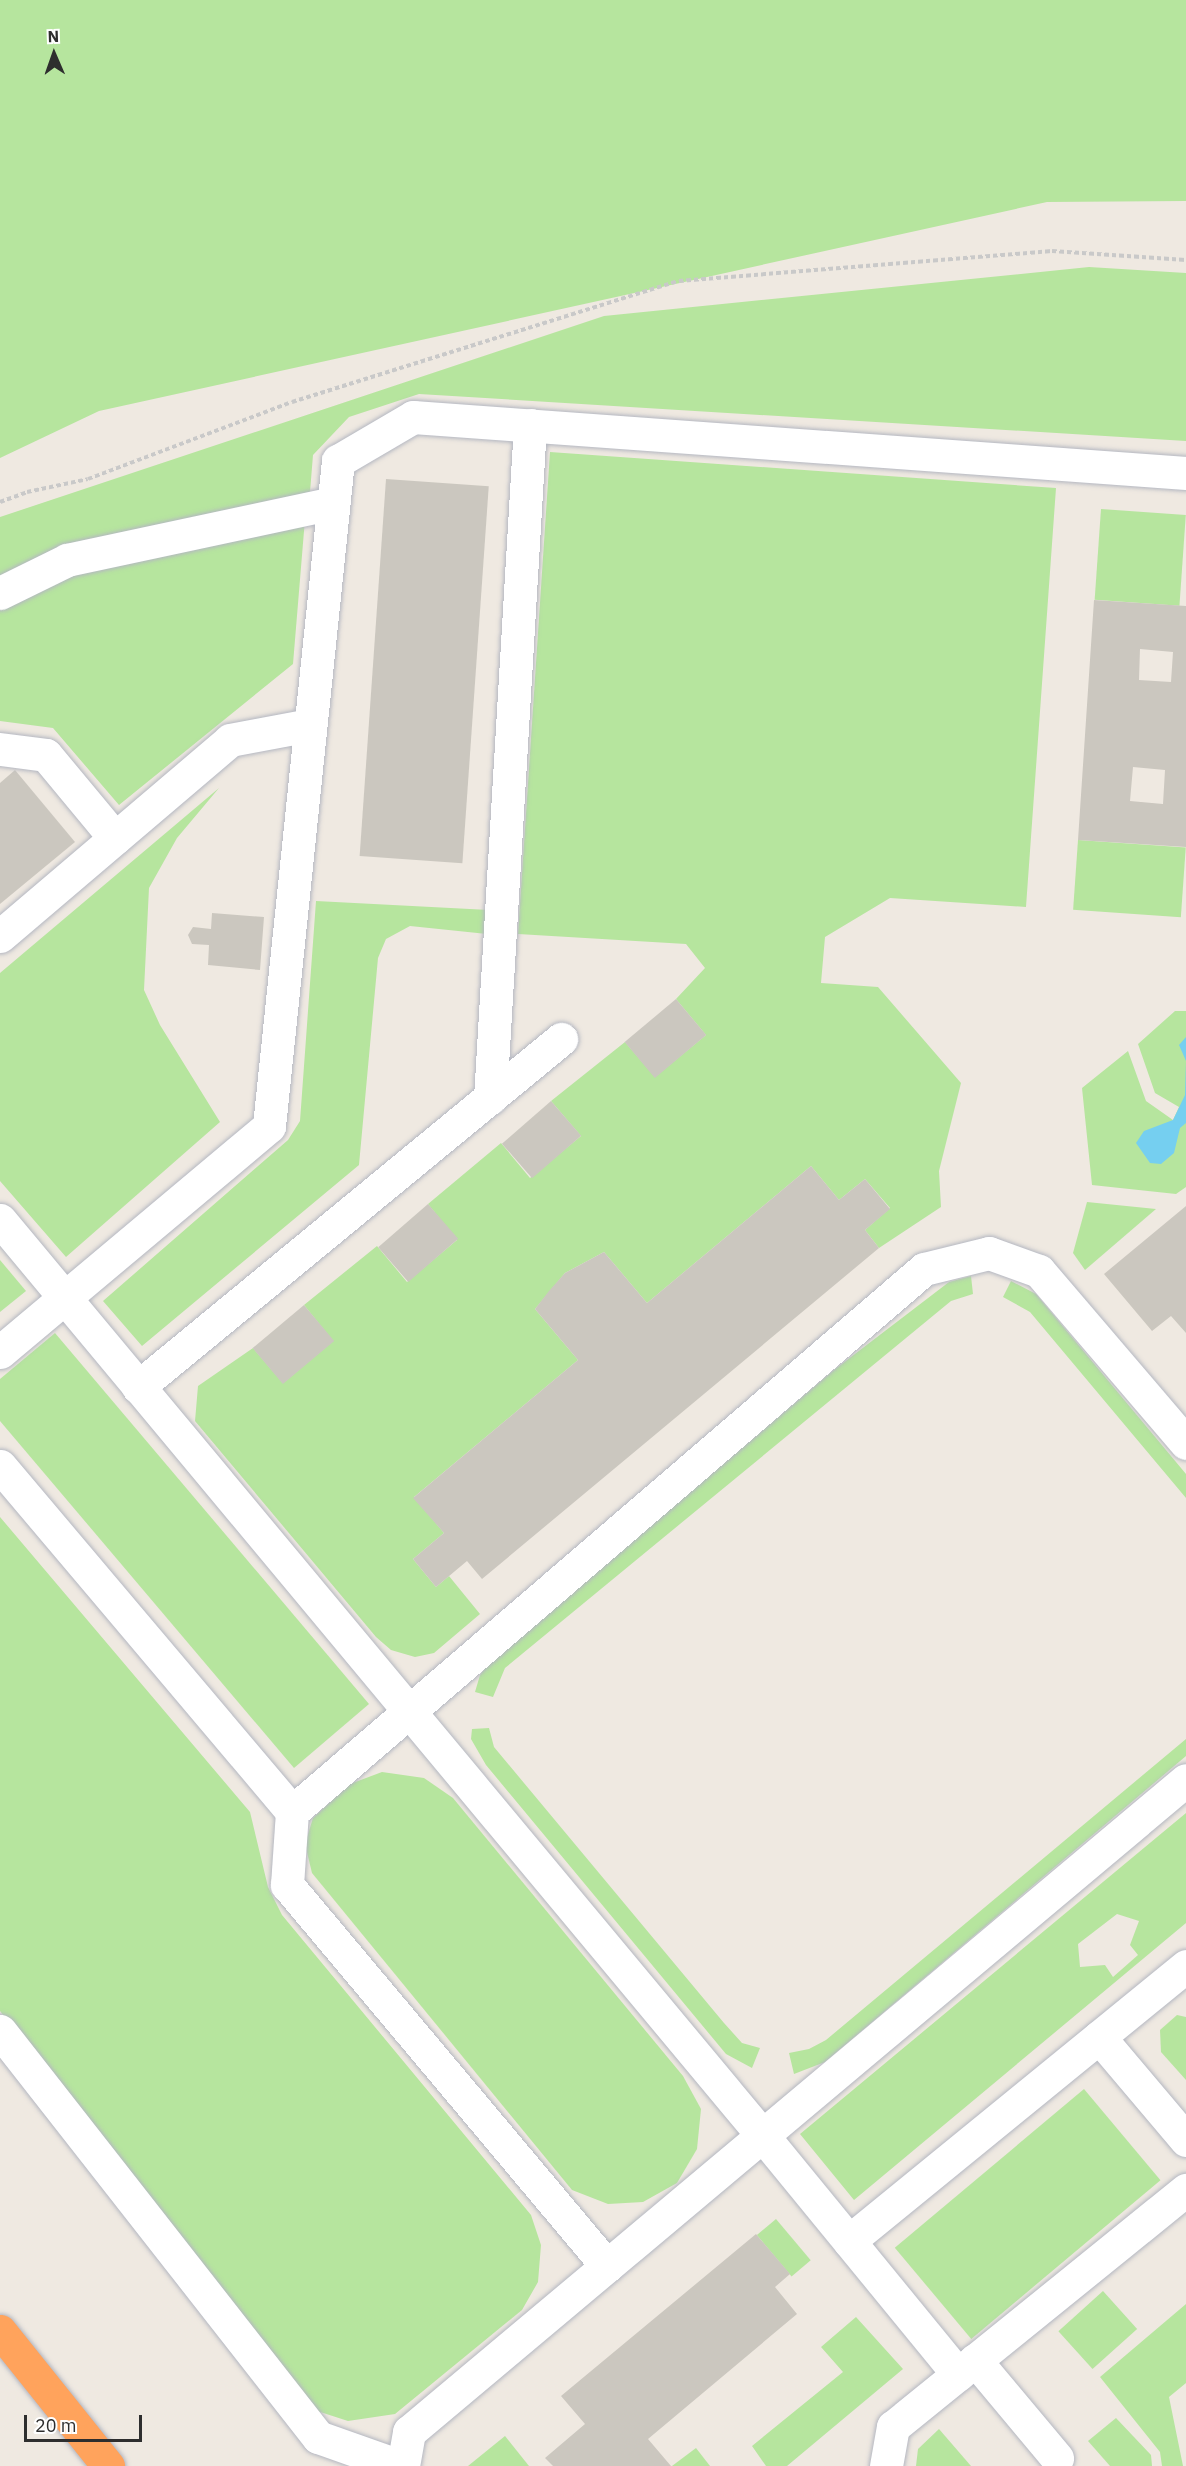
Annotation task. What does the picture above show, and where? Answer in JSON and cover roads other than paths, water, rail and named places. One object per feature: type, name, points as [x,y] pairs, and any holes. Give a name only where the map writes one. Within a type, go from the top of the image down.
[{"type":"highway","points":[[0,2331],[108,2466]]},
{"type":"lane","points":[[0,1352],[269,1126],[338,461],[413,417],[1186,473]]},
{"type":"lane","points":[[490,1098],[530,426]]},
{"type":"lane","points":[[0,593],[67,560],[333,503]]},
{"type":"lane","points":[[0,936],[230,740],[310,725]]},
{"type":"lane","points":[[0,749],[46,755],[116,838]]},
{"type":"lane","points":[[138,1387],[561,1039]]},
{"type":"lane","points":[[0,1220],[849,2241],[967,2367],[1057,2458]]},
{"type":"lane","points":[[292,1812],[924,1269],[989,1252],[1039,1271],[1186,1443]]},
{"type":"lane","points":[[0,1466],[292,1812],[287,1885],[607,2266]]},
{"type":"lane","points":[[0,2031],[318,2437],[402,2466],[409,2432],[1186,1780]]},
{"type":"lane","points":[[849,2241],[1186,1966]]},
{"type":"lane","points":[[1099,2037],[1186,2140]]},
{"type":"lane","points":[[886,2466],[893,2427],[1186,2190]]},
{"type":"water","points":[[1186,1037],[1186,1061],[1179,1045]]},
{"type":"water","points":[[1186,1061],[1186,1123],[1180,1128],[1174,1153],[1161,1164],[1150,1163],[1136,1143],[1144,1131],[1173,1120],[1185,1095]]}]
